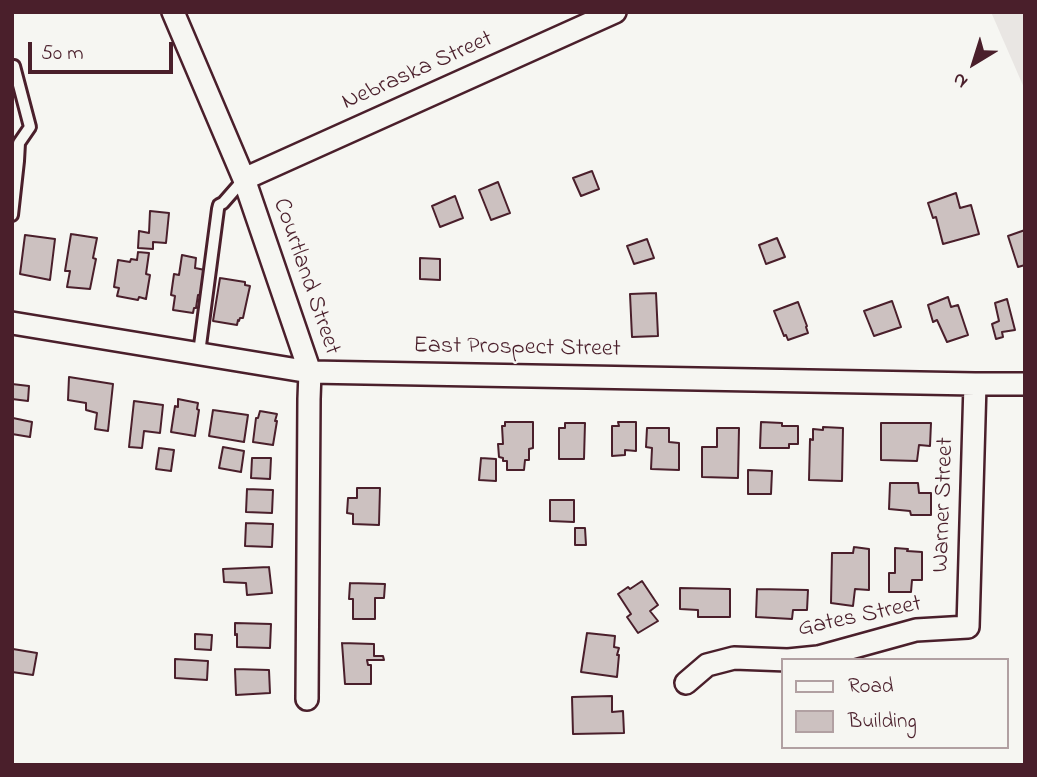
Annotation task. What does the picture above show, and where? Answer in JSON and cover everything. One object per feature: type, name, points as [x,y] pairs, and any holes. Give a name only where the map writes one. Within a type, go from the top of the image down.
[{"type":"street","name":"Courtland Street","points":[[173,12],[244,179],[310,372],[307,699]]},
{"type":"street","name":"Nebraska Street","points":[[244,179],[615,12]]},
{"type":"street","name":"East Prospect Street","points":[[12,323],[310,372],[1025,384]]},
{"type":"street","name":"Warner Street","points":[[968,627],[975,384]]},
{"type":"street","name":"Gates Street","points":[[808,658],[916,630],[968,627]]},
{"type":"street","name":"Gates Street","points":[[687,683],[708,665],[734,658],[782,660]]},
{"type":"lane","points":[[12,215],[19,143],[30,127],[14,66]]},
{"type":"lane","points":[[200,353],[219,205],[244,179]]},
{"type":"shaded area","points":[[991,12],[1025,12],[1025,90]]},
{"type":"building","points":[[592,171],[599,189],[581,196],[573,178]]},
{"type":"building","points":[[498,182],[510,213],[491,220],[479,190]]},
{"type":"building","points":[[956,193],[960,208],[971,205],[979,234],[943,244],[936,217],[933,218],[928,203]]},
{"type":"building","points":[[455,196],[463,218],[440,227],[432,206]]},
{"type":"building","points":[[150,211],[169,213],[166,243],[153,242],[153,249],[138,248],[139,231],[149,233]]},
{"type":"building","points":[[1025,230],[1025,265],[1018,267],[1008,236]]},
{"type":"building","points":[[71,234],[97,238],[90,289],[67,287],[70,271],[65,271]]},
{"type":"building","points":[[25,235],[55,239],[50,280],[20,274]]},
{"type":"building","points":[[777,238],[785,257],[766,264],[759,245]]},
{"type":"building","points":[[647,239],[654,258],[634,264],[627,246]]},
{"type":"building","points":[[138,252],[149,253],[146,274],[150,275],[146,299],[117,296],[119,288],[114,287],[118,260],[137,260]]},
{"type":"building","points":[[182,255],[196,258],[195,268],[205,270],[201,295],[198,295],[193,313],[173,310],[175,296],[171,295],[174,274],[179,275]]},
{"type":"building","points":[[420,258],[440,259],[440,280],[420,279]]},
{"type":"building","points":[[220,278],[245,282],[245,285],[250,286],[243,318],[238,320],[237,325],[213,321]]},
{"type":"building","points":[[656,293],[658,336],[632,337],[630,294]]},
{"type":"building","points":[[948,297],[951,307],[958,305],[968,335],[947,342],[937,320],[933,322],[928,305]]},
{"type":"building","points":[[1007,299],[1015,330],[1002,332],[1003,337],[996,339],[992,324],[999,321],[995,303]]},
{"type":"building","points":[[892,301],[901,327],[874,336],[864,311]]},
{"type":"building","points":[[798,302],[808,333],[788,340],[774,311]]},
{"type":"building","points":[[69,377],[113,384],[108,431],[95,429],[97,413],[86,410],[86,403],[68,400]]},
{"type":"building","points":[[12,384],[29,386],[28,401],[12,399]]},
{"type":"building","points":[[178,399],[198,403],[195,436],[171,432]]},
{"type":"building","points":[[134,401],[163,405],[160,433],[144,431],[142,448],[129,447]]},
{"type":"building","points":[[213,410],[248,415],[244,442],[209,436]]},
{"type":"building","points":[[260,411],[277,414],[273,445],[253,442],[256,418]]},
{"type":"building","points":[[13,418],[32,422],[30,437],[12,434]]},
{"type":"building","points":[[505,422],[533,422],[533,448],[529,449],[529,460],[525,460],[524,470],[507,470],[507,461],[499,457],[498,444],[503,444],[502,426],[505,426]]},
{"type":"building","points":[[618,422],[636,422],[636,451],[625,450],[625,455],[612,456],[612,426],[619,426]]},
{"type":"building","points":[[761,422],[798,426],[798,444],[789,444],[789,448],[760,448]]},
{"type":"building","points":[[565,423],[585,423],[584,459],[559,459],[559,428],[565,428]]},
{"type":"building","points":[[881,423],[931,423],[930,446],[919,445],[917,461],[881,460]]},
{"type":"building","points":[[823,427],[843,428],[842,481],[809,480],[810,439],[813,440],[813,429],[823,430]]},
{"type":"building","points":[[647,428],[669,428],[669,442],[679,443],[679,470],[651,469],[652,448],[646,447]]},
{"type":"building","points":[[717,428],[739,428],[738,478],[702,477],[702,447],[717,447]]},
{"type":"building","points":[[223,447],[244,451],[241,472],[219,468]]},
{"type":"building","points":[[159,448],[174,450],[171,471],[156,469]]},
{"type":"building","points":[[252,458],[271,458],[270,479],[251,478]]},
{"type":"building","points":[[481,458],[496,459],[496,481],[479,480]]},
{"type":"building","points":[[748,470],[772,471],[771,494],[748,494]]},
{"type":"building","points":[[890,483],[918,483],[919,493],[931,493],[931,515],[911,515],[910,511],[889,509]]},
{"type":"building","points":[[357,488],[380,488],[379,525],[353,524],[353,514],[347,513],[348,498],[357,498]]},
{"type":"building","points":[[247,489],[273,490],[272,513],[246,512]]},
{"type":"building","points":[[550,500],[574,500],[574,522],[550,521]]},
{"type":"building","points":[[246,523],[273,524],[272,547],[245,546]]},
{"type":"building","points":[[575,528],[585,528],[586,545],[575,545]]},
{"type":"building","points":[[854,547],[869,549],[869,590],[855,589],[853,606],[831,603],[832,553],[853,553]]},
{"type":"building","points":[[895,548],[922,552],[922,580],[912,580],[911,592],[889,592],[889,573],[895,573]]},
{"type":"building","points":[[269,567],[272,593],[247,595],[246,583],[224,582],[223,569]]},
{"type":"building","points":[[642,581],[658,605],[650,611],[658,621],[638,633],[627,617],[631,614],[618,594]]},
{"type":"building","points":[[350,583],[385,584],[384,598],[375,598],[375,619],[353,619],[353,599],[349,599]]},
{"type":"building","points":[[680,588],[730,589],[730,617],[698,617],[698,610],[680,609]]},
{"type":"building","points":[[757,589],[808,590],[807,610],[793,610],[792,619],[756,617]]},
{"type":"building","points":[[235,623],[271,624],[270,648],[237,647]]},
{"type":"building","points":[[587,633],[615,636],[614,647],[619,648],[617,677],[581,672]]},
{"type":"building","points":[[195,634],[212,635],[211,650],[195,649]]},
{"type":"building","points":[[342,643],[374,644],[374,656],[383,656],[384,660],[367,660],[368,665],[371,665],[371,684],[345,684]]},
{"type":"building","points":[[13,649],[37,653],[33,675],[12,672]]},
{"type":"building","points":[[175,659],[208,661],[207,680],[175,678]]},
{"type":"building","points":[[235,669],[269,670],[270,693],[236,695]]},
{"type":"building","points":[[612,696],[612,712],[623,711],[624,733],[573,734],[572,697]]}]
